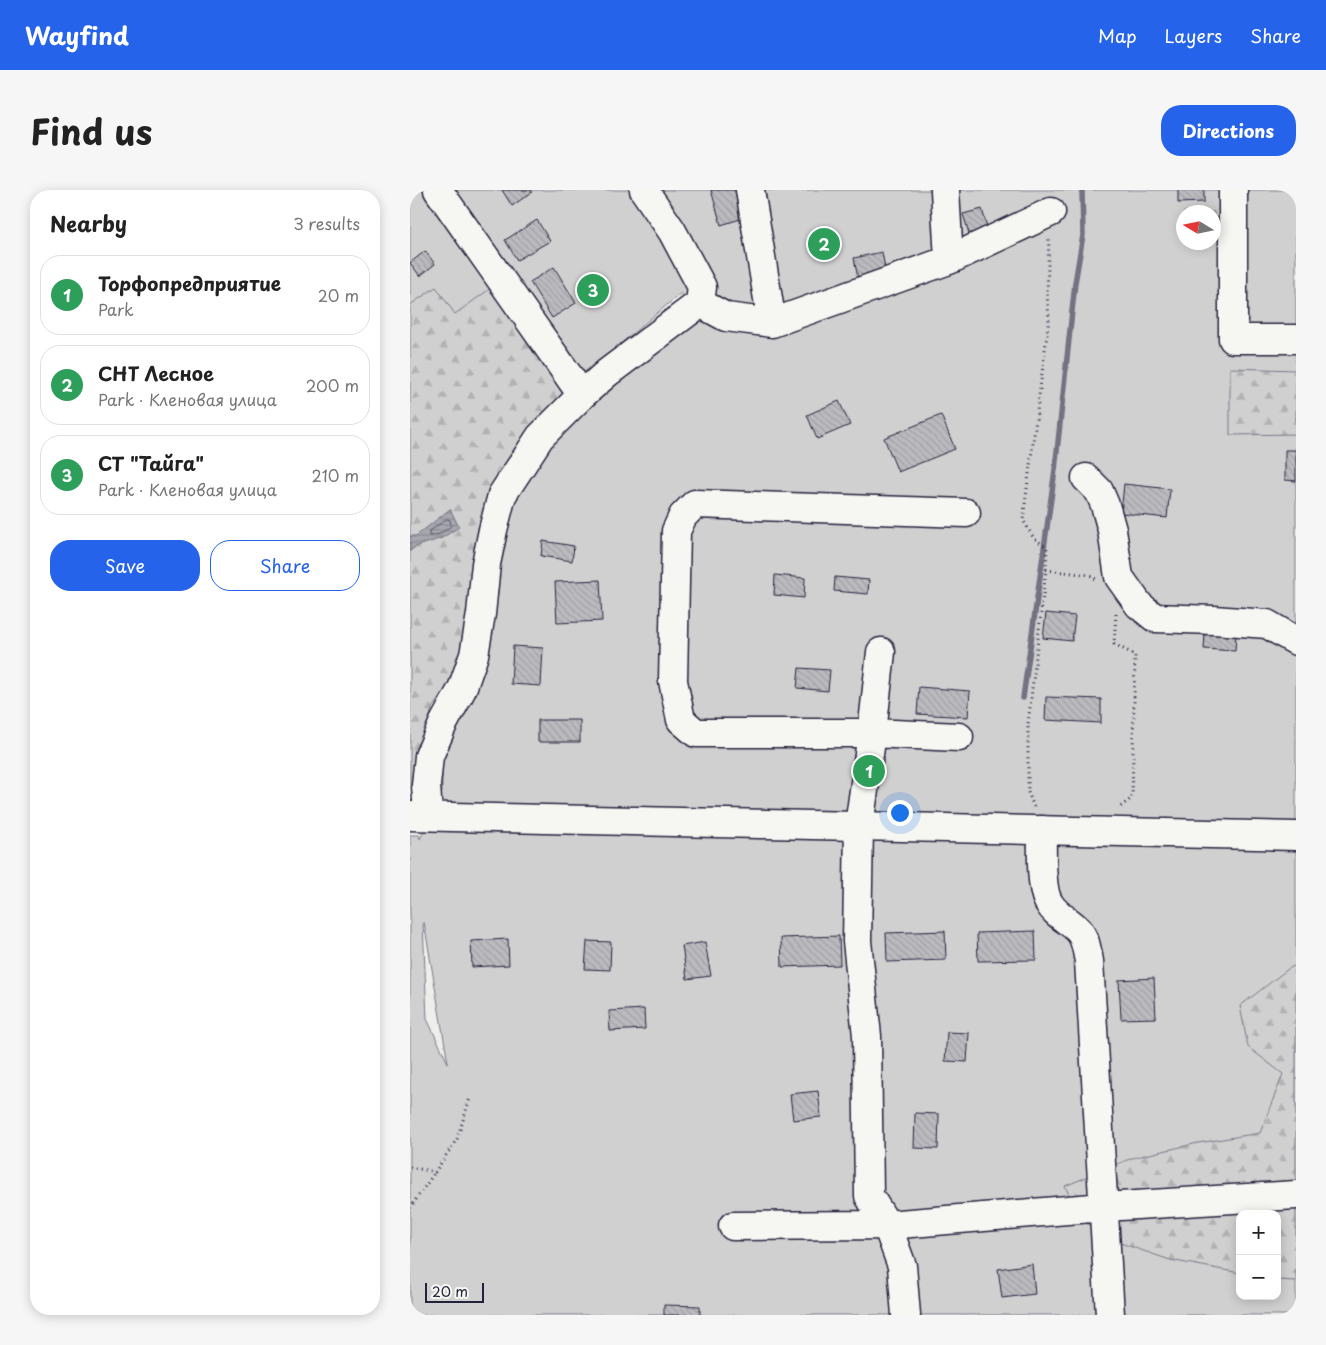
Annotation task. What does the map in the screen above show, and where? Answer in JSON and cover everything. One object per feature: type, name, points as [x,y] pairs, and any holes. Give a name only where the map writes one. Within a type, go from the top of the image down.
[{"type":"street","points":[[438,190],[582,395]]},
{"type":"street","points":[[644,190],[672,231],[702,287],[700,303],[607,373],[582,395],[540,437],[502,496],[486,564],[481,614],[474,654],[462,689],[443,724],[429,756],[426,785],[419,816],[858,826],[1039,822],[1296,836]]},
{"type":"street","points":[[750,190],[772,324]]},
{"type":"street","points":[[945,190],[949,260]]},
{"type":"street","points":[[1233,190],[1233,340],[1296,338]]},
{"type":"street","points":[[700,303],[726,316],[772,324],[949,260],[1051,212]]},
{"type":"street","points":[[1086,478],[1099,491],[1105,505],[1112,530],[1119,577],[1139,605],[1156,618],[1267,624],[1296,641]]},
{"type":"street","points":[[959,737],[872,734],[696,733],[681,720],[672,681],[676,531],[683,516],[695,504],[966,513]]},
{"type":"street","points":[[881,652],[872,734],[858,826],[857,941],[867,1036],[869,1196],[887,1225],[902,1266],[906,1315]]},
{"type":"street","points":[[1039,822],[1044,886],[1048,902],[1054,910],[1080,932],[1086,945],[1089,961],[1110,1315]]},
{"type":"street","points":[[732,1226],[887,1225],[1104,1207],[1296,1195]]},
{"type":"path","points":[[1039,822],[1028,792],[1028,724],[1047,548],[1033,538],[1023,520],[1049,319],[1047,292],[1051,212]]},
{"type":"path","points":[[1046,570],[1090,575],[1104,584]]},
{"type":"path","points":[[1111,809],[1120,808],[1132,798],[1135,655],[1114,644],[1116,610]]},
{"type":"path","points":[[410,1208],[457,1139],[470,1098]]},
{"type":"path","points":[[410,1166],[435,1172]]},
{"type":"green space","points":[[410,190],[1296,190],[1296,1315],[410,1315],[410,835],[419,835],[420,839],[442,792],[442,750],[508,505],[531,464],[600,390],[694,313],[681,293],[569,387],[455,315],[410,305]],"holes":[[[424,922],[448,1063],[427,1019]]]},
{"type":"green space","points":[[501,281],[569,387],[527,437],[487,499],[476,552],[464,647],[449,684],[432,708],[416,771],[410,784],[410,305],[436,287],[455,314]]},
{"type":"green space","points":[[1230,368],[1296,370],[1296,434],[1230,435]]},
{"type":"green space","points":[[1296,965],[1296,1281],[1281,1280],[1281,1210],[1236,1210],[1236,1272],[1170,1260],[1100,1236],[1078,1215],[1065,1186],[1132,1158],[1198,1143],[1260,1133],[1283,1074],[1248,1047],[1240,1006]]},
{"type":"water","points":[[450,509],[459,527],[442,538],[415,547],[410,551],[410,536],[416,536]]},
{"type":"building","points":[[502,190],[531,190],[532,192],[512,206]]},
{"type":"building","points":[[711,190],[739,190],[747,217],[721,225]]},
{"type":"building","points":[[1178,190],[1204,190],[1204,202],[1178,203]]},
{"type":"building","points":[[982,209],[989,234],[971,240],[963,214]]},
{"type":"building","points":[[537,220],[550,241],[517,260],[505,240]]},
{"type":"building","points":[[425,251],[435,264],[420,276],[410,263]]},
{"type":"building","points":[[882,252],[886,274],[858,279],[854,258]]},
{"type":"building","points":[[554,267],[576,303],[552,318],[530,282]]},
{"type":"building","points":[[839,401],[850,425],[817,439],[807,415]]},
{"type":"building","points":[[941,415],[955,449],[898,472],[884,438]]},
{"type":"building","points":[[1285,450],[1296,450],[1296,481],[1285,480]]},
{"type":"building","points":[[1124,484],[1170,489],[1167,518],[1121,513]]},
{"type":"building","points":[[543,541],[574,546],[572,561],[541,556]]},
{"type":"building","points":[[775,575],[805,578],[804,598],[774,595]]},
{"type":"building","points":[[835,577],[869,580],[868,594],[834,591]]},
{"type":"building","points":[[600,580],[602,621],[557,623],[555,582]]},
{"type":"building","points":[[1046,613],[1075,616],[1072,641],[1043,638]]},
{"type":"building","points":[[1205,633],[1236,635],[1235,651],[1204,649]]},
{"type":"building","points":[[513,646],[543,648],[541,686],[511,684]]},
{"type":"building","points":[[799,668],[830,670],[828,691],[797,688]]},
{"type":"building","points":[[919,687],[970,691],[968,717],[917,714]]},
{"type":"building","points":[[1046,697],[1101,699],[1101,723],[1045,720]]},
{"type":"building","points":[[538,720],[580,720],[580,742],[538,742]]},
{"type":"building","points":[[945,931],[946,960],[887,962],[886,933]]},
{"type":"building","points":[[1035,931],[1036,960],[978,961],[977,933]]},
{"type":"building","points":[[839,936],[840,965],[782,967],[781,938]]},
{"type":"building","points":[[508,939],[509,965],[472,967],[471,941]]},
{"type":"building","points":[[587,941],[611,942],[610,970],[585,969]]},
{"type":"building","points":[[705,942],[711,976],[687,979],[682,946]]},
{"type":"building","points":[[1154,978],[1156,1018],[1121,1019],[1119,980]]},
{"type":"building","points":[[644,1009],[645,1029],[610,1031],[609,1011]]},
{"type":"building","points":[[947,1032],[969,1033],[967,1062],[945,1061]]},
{"type":"building","points":[[818,1091],[821,1117],[793,1120],[790,1094]]},
{"type":"building","points":[[915,1113],[939,1114],[938,1149],[914,1148]]},
{"type":"building","points":[[1032,1264],[1035,1294],[1002,1298],[998,1269]]},
{"type":"building","points":[[664,1305],[700,1306],[700,1315],[664,1315]]},
{"type":"waterway","points":[[1023,698],[1055,470],[1075,283],[1083,235],[1082,190]]},
{"type":"place","name":"СНТ Лесное","points":[[824,244]]},
{"type":"place","name":"СТ \"Тайга\"","points":[[593,290]]},
{"type":"place","name":"Торфопредприятие","points":[[869,771]]}]
